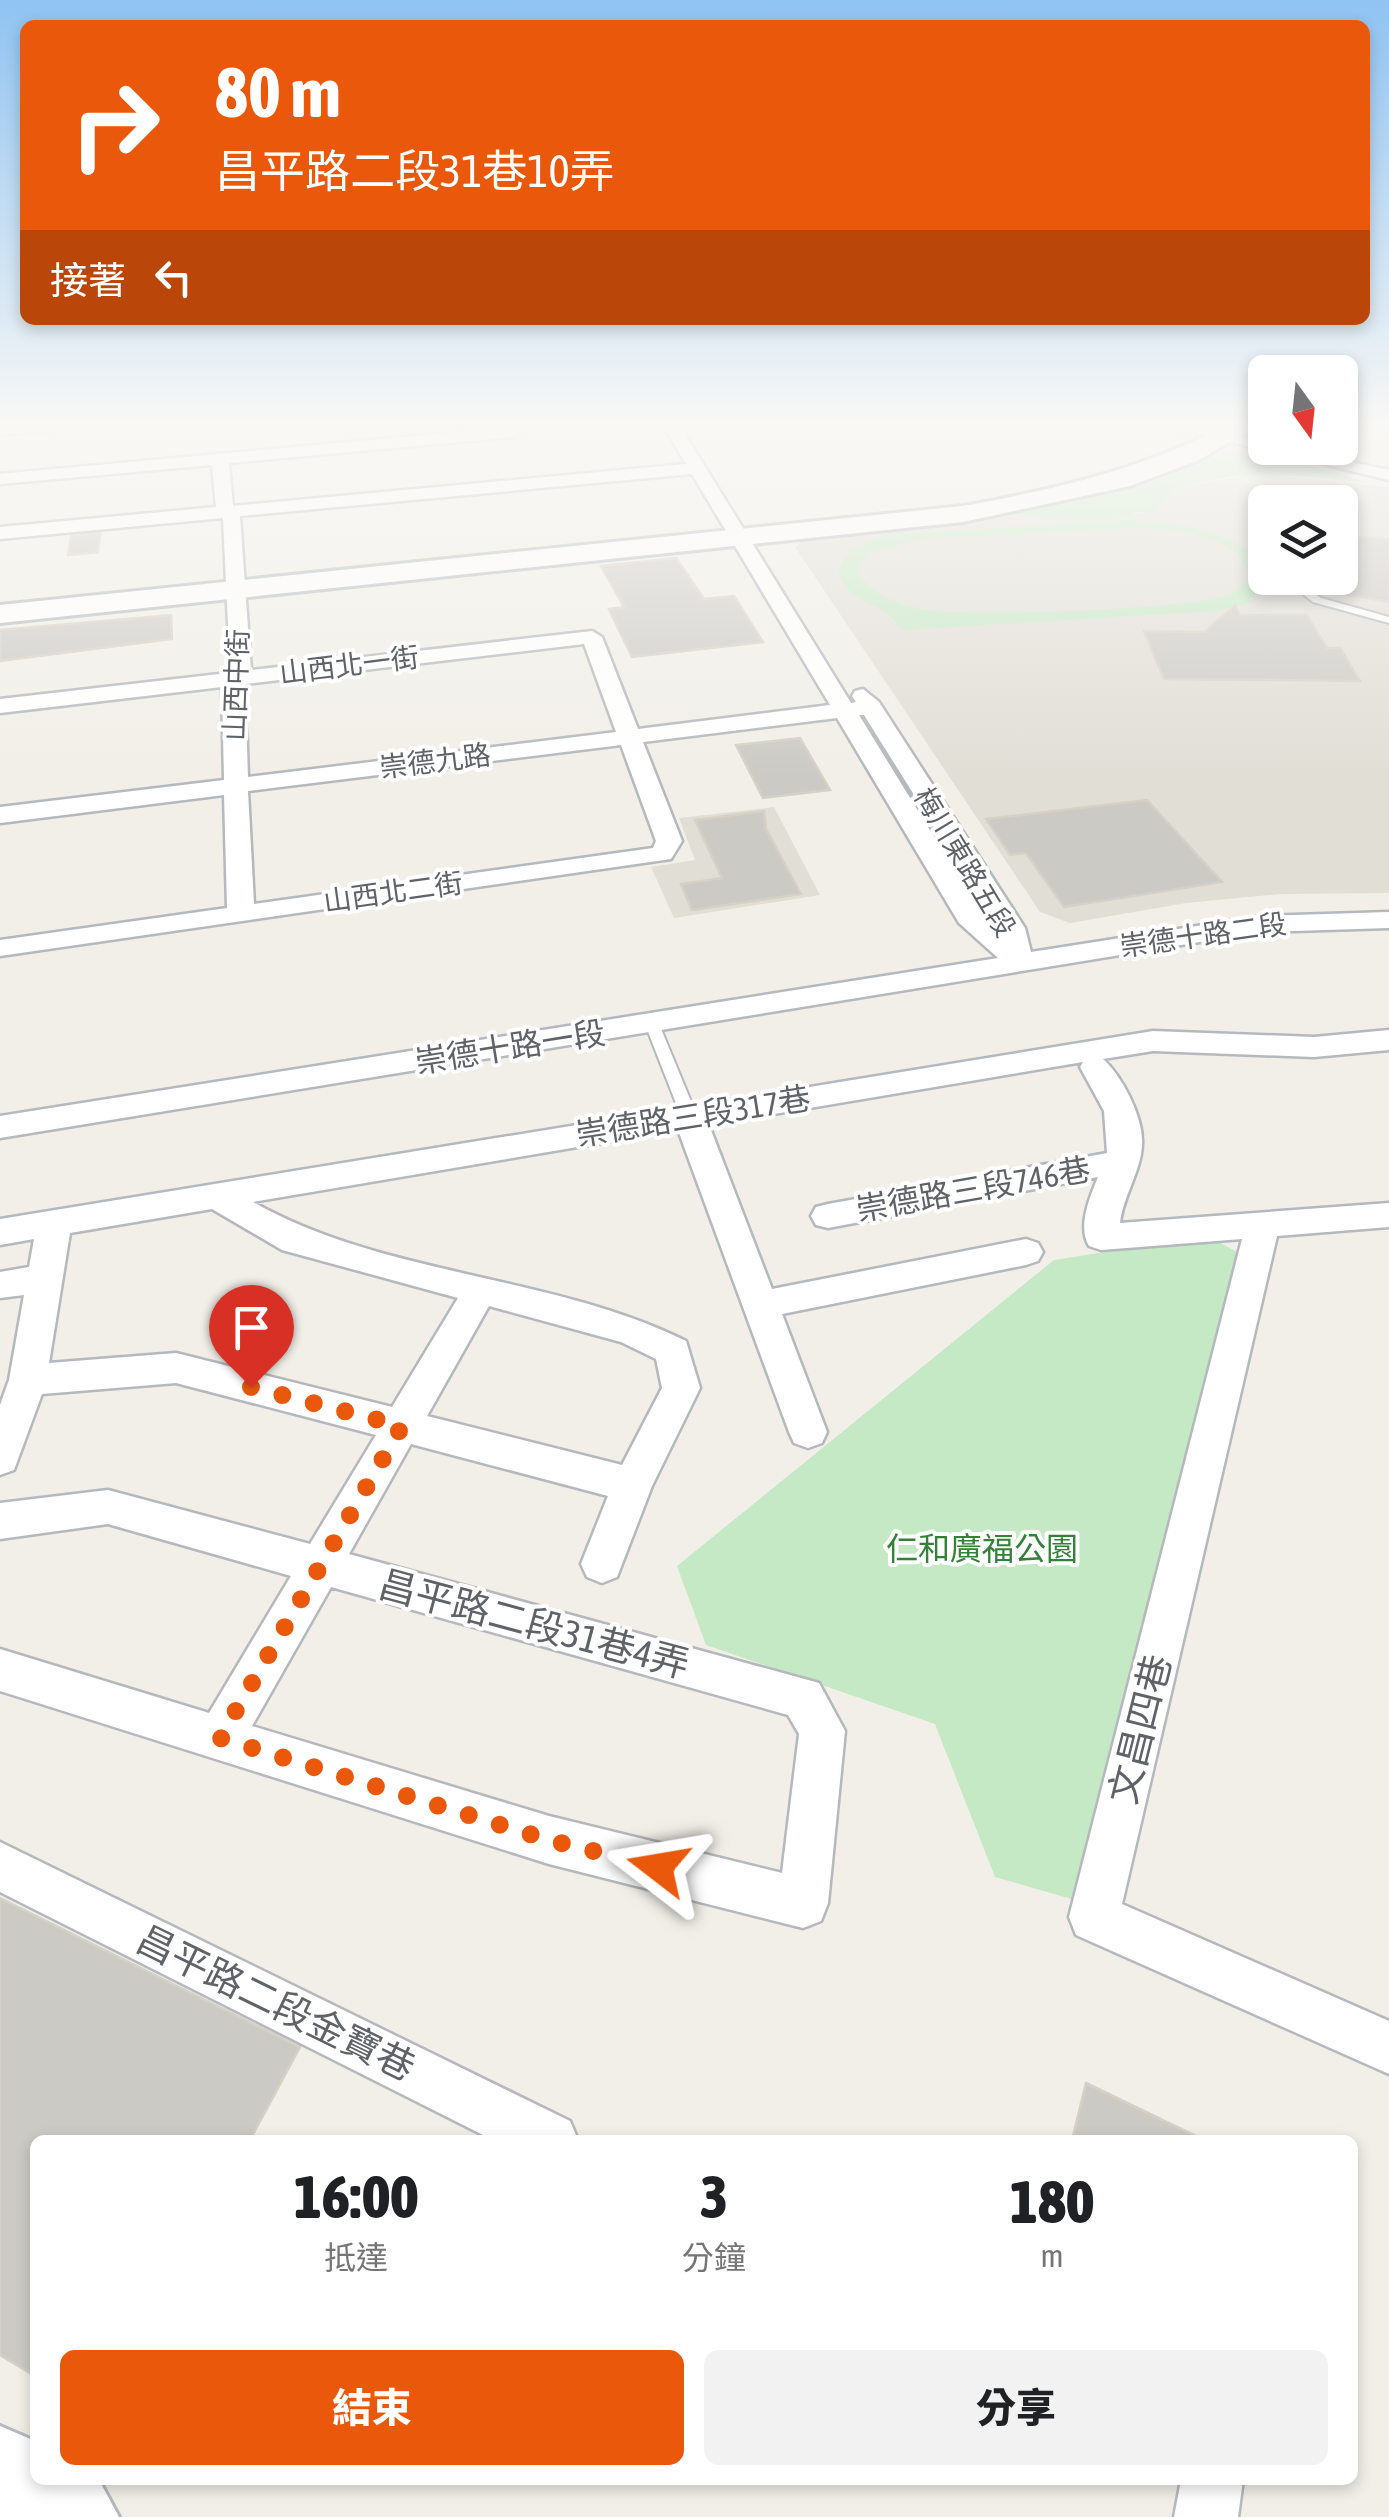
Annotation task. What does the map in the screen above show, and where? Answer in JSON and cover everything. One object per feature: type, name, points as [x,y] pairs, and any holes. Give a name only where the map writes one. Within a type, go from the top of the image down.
[{"type":"street","name":"山西中街","points":[[231,540],[236,584],[238,678],[232,688],[241,914]]},
{"type":"street","points":[[0,614],[236,584],[655,540]]},
{"type":"street","name":"梅川東路五段","points":[[751,540],[844,710],[980,933],[1018,961]]},
{"type":"street","name":"梅川東路五段","points":[[753,540],[870,707],[1011,928],[1018,961]]},
{"type":"street","points":[[0,603],[236,584]]},
{"type":"street","name":"山西北一街","points":[[0,706],[592,637],[630,737]]},
{"type":"street","name":"崇德九路","points":[[0,815],[870,707]]},
{"type":"street","name":"山西北二街","points":[[0,948],[662,854],[669,841],[630,737]]},
{"type":"street","name":"崇德十路二段","points":[[1018,961],[1261,924],[1389,920]]},
{"type":"street","name":"崇德十路一段","points":[[0,1127],[652,1024],[1018,961]]},
{"type":"street","name":"崇德路三段317巷","points":[[0,1232],[1152,1041],[1314,1047],[1389,1040]]},
{"type":"street","points":[[1096,1068],[1120,1111],[1126,1146],[1105,1204],[1101,1236],[1389,1216]]},
{"type":"street","points":[[688,1116],[808,1432]]},
{"type":"street","name":"崇德路三段746巷","points":[[828,1216],[1118,1162]]},
{"type":"street","points":[[216,1196],[294,1242],[631,1330],[673,1351],[681,1388],[632,1485],[602,1564]]},
{"type":"street","points":[[0,1458],[28,1380],[54,1224]]},
{"type":"street","name":"文昌四巷","points":[[1262,1227],[1094,1917],[1389,2048]]},
{"type":"street","points":[[760,1305],[1026,1252]]},
{"type":"street","points":[[0,1285],[46,1278]]},
{"type":"street","points":[[0,1670],[220,1738],[480,1292]]},
{"type":"street","points":[[28,1380],[176,1368],[632,1485]]},
{"type":"street","name":"昌平路二段31巷4弄","points":[[0,1521],[108,1507],[803,1698],[822,1731],[803,1904],[549,1840],[220,1738]]},
{"type":"street","name":"昌平路二段金寶巷","points":[[0,1866],[541,2135]]},
{"type":"street","points":[[0,2473],[71,2517]]},
{"type":"street","points":[[1206,2517],[1211,2485]]},
{"type":"lane","points":[[1310,595],[1389,620]]},
{"type":"lane","points":[[652,1024],[688,1116]]},
{"type":"shaded area","points":[[803,540],[1248,540],[1248,595],[1358,595],[1358,540],[1389,540],[1389,893],[1281,894],[1186,903],[1070,923],[1040,912],[795,547]]},
{"type":"shaded area","points":[[774,807],[820,895],[674,918],[651,867],[695,860],[679,818]]},
{"type":"green space","points":[[874,540],[918,540],[867,554],[857,574],[886,598],[945,612],[1127,608],[1207,600],[1232,593],[1248,576],[1248,595],[1256,595],[1248,599],[1252,602],[1218,611],[901,630],[890,616],[854,595],[840,577],[844,559]]},
{"type":"green space","points":[[1213,540],[1233,542],[1248,550],[1248,572],[1231,550]]},
{"type":"green space","name":"仁和廣福公園","points":[[1207,1236],[1243,1255],[1075,1900],[995,1877],[935,1724],[706,1645],[677,1566],[1054,1260]]},
{"type":"building","points":[[70,540],[99,540],[98,552],[68,555]]},
{"type":"building","points":[[1358,540],[1389,540],[1389,602],[1348,595],[1358,595]]},
{"type":"building","points":[[676,558],[704,599],[734,596],[763,642],[632,657],[609,609],[624,607],[601,566]]},
{"type":"building","points":[[1235,605],[1240,615],[1307,615],[1327,648],[1340,648],[1360,681],[1164,679],[1144,631],[1205,632]]},
{"type":"building","points":[[171,615],[172,639],[0,661],[0,630]]},
{"type":"building","points":[[800,738],[830,790],[763,798],[736,745]]},
{"type":"building","points":[[1147,800],[1222,882],[1064,907],[1026,853],[1010,855],[986,819]]},
{"type":"building","points":[[764,811],[766,829],[801,894],[692,910],[681,884],[722,878],[695,820]]},
{"type":"building","points":[[0,1898],[300,2047],[253,2135],[30,2135],[30,2373],[0,2355]]},
{"type":"building","points":[[1086,2083],[1194,2135],[1073,2135]]},
{"type":"route","points":[[251,1387],[402,1426],[220,1738],[549,1840],[658,1867]]}]
